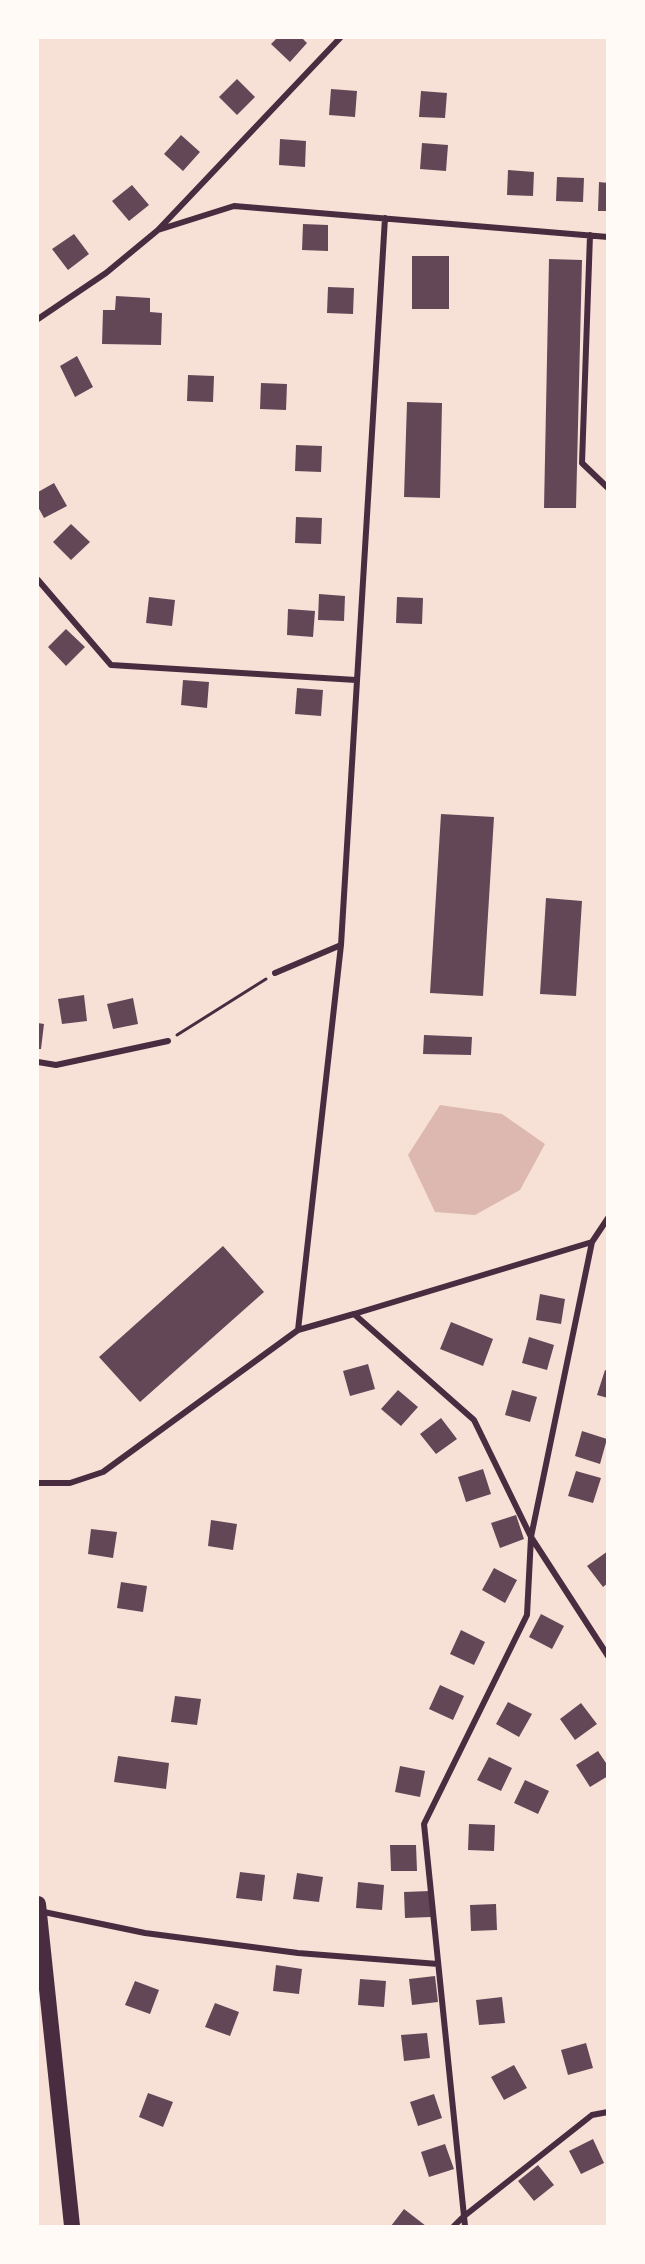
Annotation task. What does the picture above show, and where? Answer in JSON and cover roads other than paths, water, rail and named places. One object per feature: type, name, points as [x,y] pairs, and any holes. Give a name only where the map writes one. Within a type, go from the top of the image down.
[{"type":"highway","points":[[38,1908],[72,2226]]},
{"type":"street","points":[[38,319],[106,273],[158,230],[340,38]]},
{"type":"street","points":[[158,230],[234,206],[608,237]]},
{"type":"street","points":[[298,1330],[341,945],[385,218]]},
{"type":"street","points":[[590,235],[582,464],[608,488]]},
{"type":"street","points":[[38,580],[111,665],[356,680]]},
{"type":"street","points":[[275,974],[341,945]]},
{"type":"street","points":[[38,1062],[56,1065],[168,1041]]},
{"type":"street","points":[[465,2226],[424,1824],[527,1616],[531,1537],[592,1242],[608,1218]]},
{"type":"street","points":[[38,1483],[70,1483],[103,1472],[298,1330],[592,1242]]},
{"type":"street","points":[[354,1314],[474,1420],[531,1537],[608,1656]]},
{"type":"street","points":[[38,1908],[145,1934],[298,1953],[438,1964]]},
{"type":"street","points":[[454,2226],[592,2115],[608,2112]]}]
